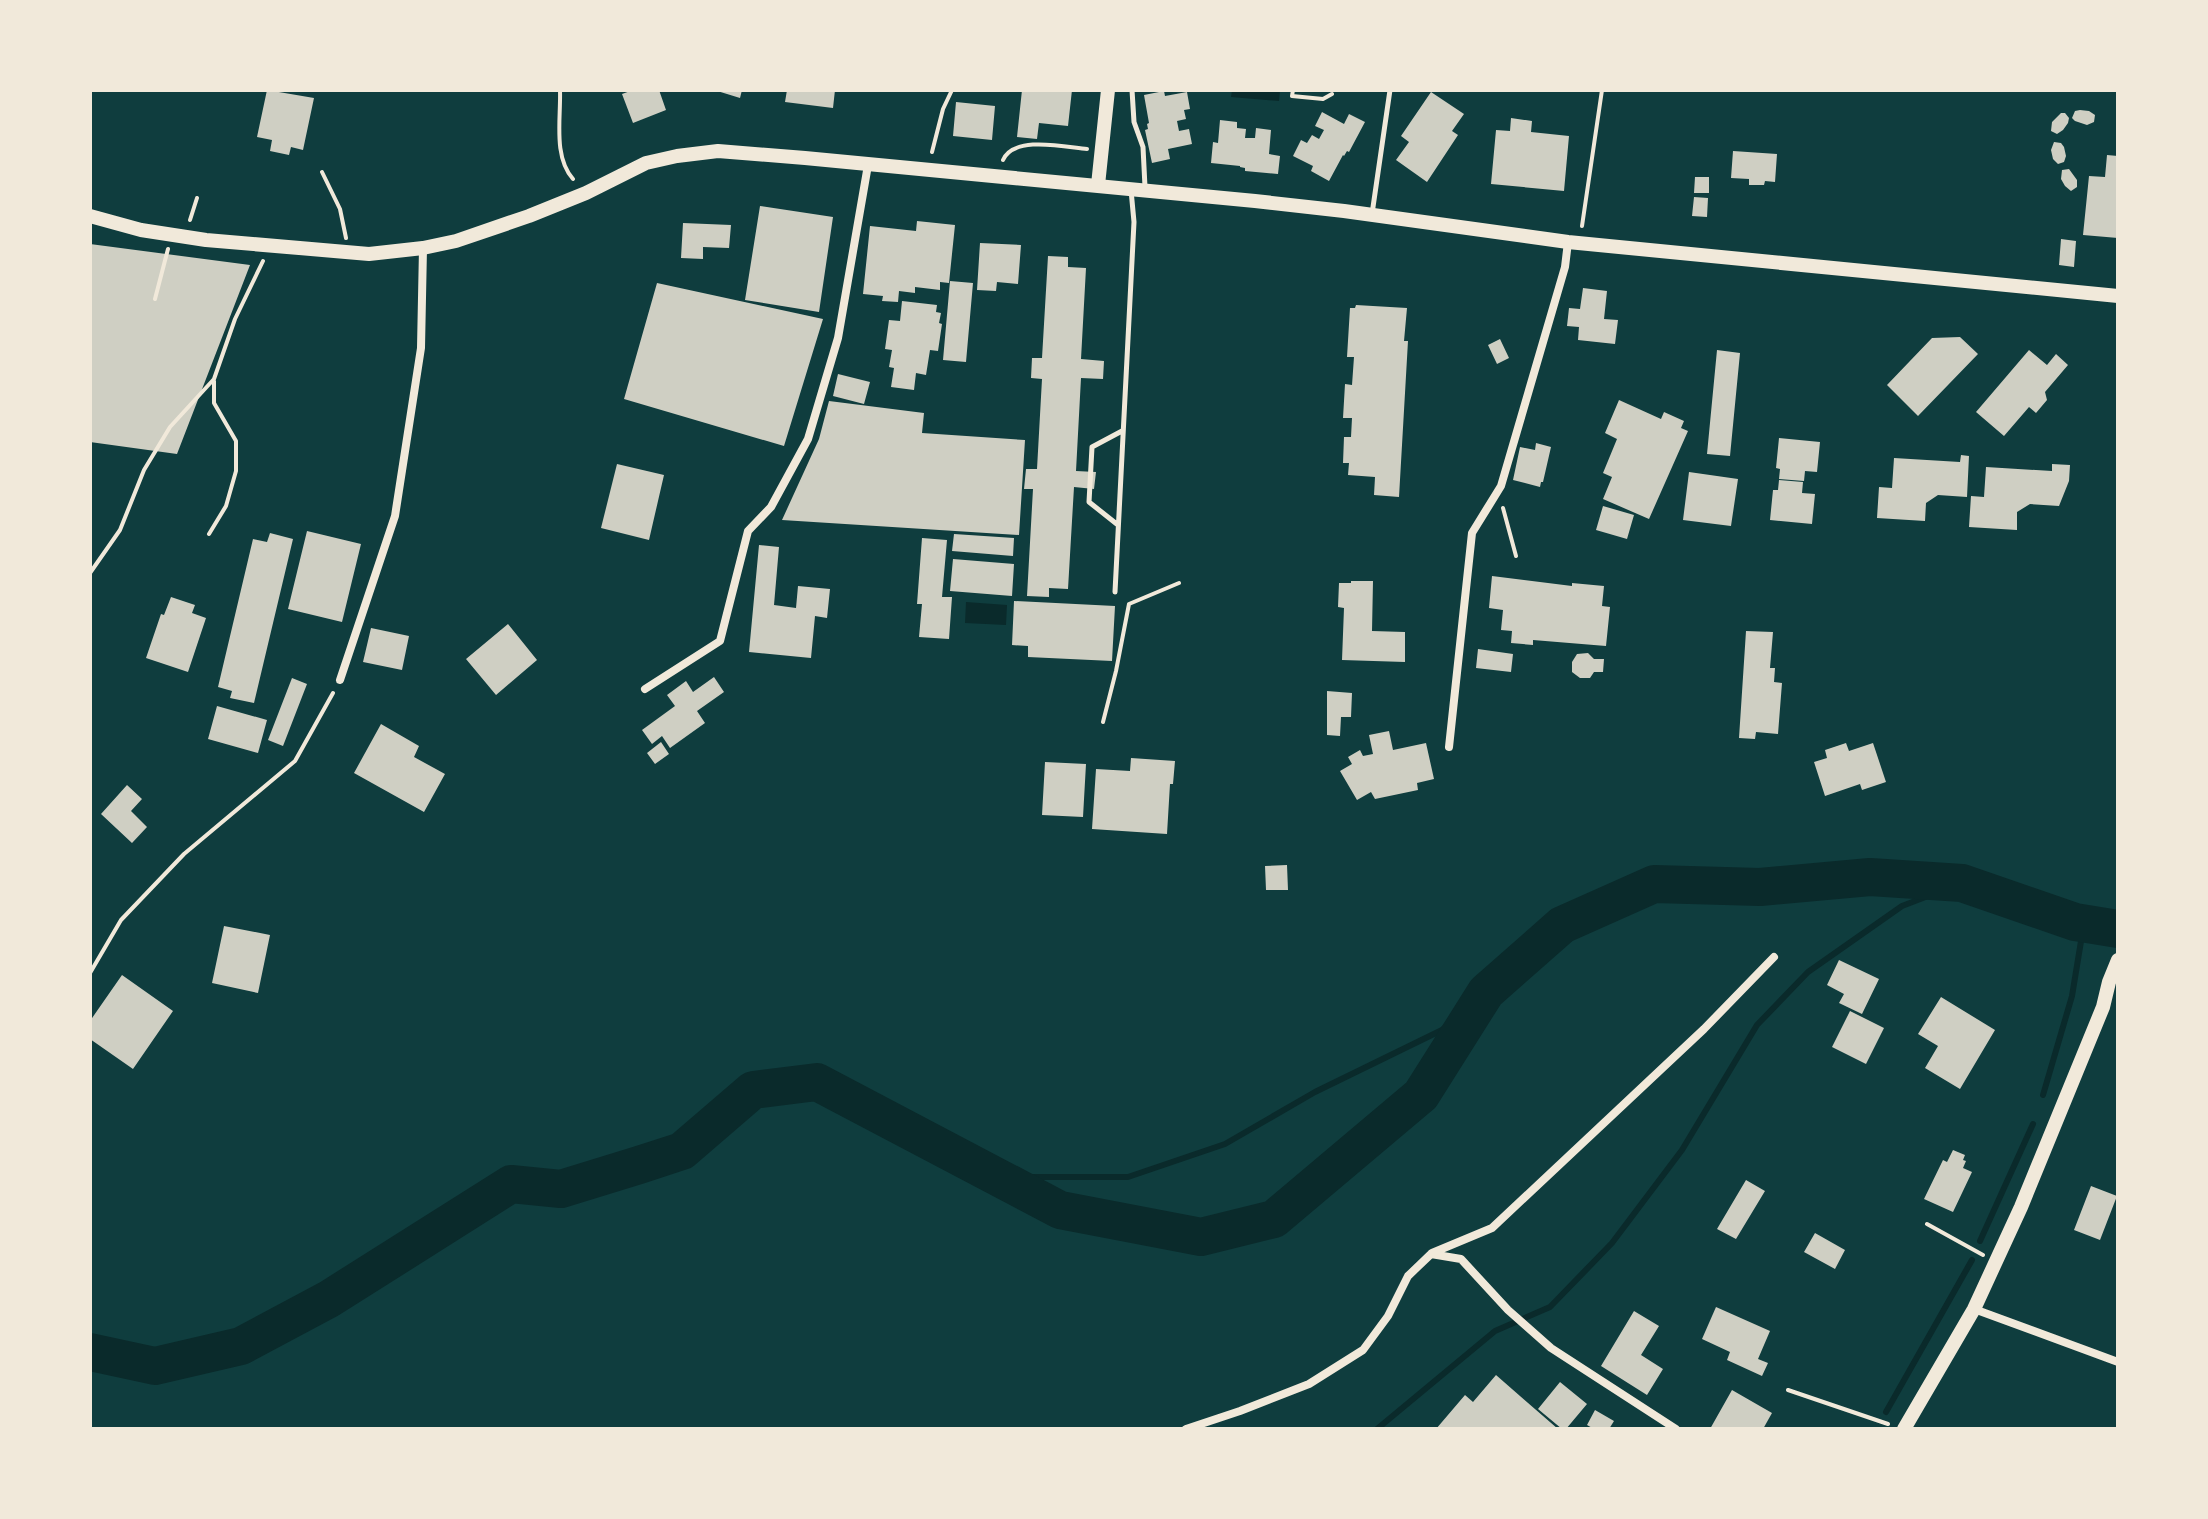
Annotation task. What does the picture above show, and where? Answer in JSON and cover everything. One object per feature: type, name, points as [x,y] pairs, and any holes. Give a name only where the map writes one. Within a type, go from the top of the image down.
[{"type":"main road","points":[[1098,185],[1108,90]]},
{"type":"main road","points":[[90,216],[177,236],[369,254],[456,241],[586,193],[646,163],[718,151],[1270,202],[1574,242],[2118,296]]},
{"type":"main road","points":[[1904,1429],[1974,1309],[1996,1261],[2070,1091],[2118,960]]},
{"type":"street","points":[[645,689],[720,641],[748,531],[771,507],[808,439],[838,338],[868,165]]},
{"type":"street","points":[[1449,747],[1472,533],[1499,490],[1574,242]]},
{"type":"street","points":[[340,680],[395,516],[421,348],[423,248]]},
{"type":"street","points":[[1186,1429],[1309,1384],[1363,1350],[1388,1316],[1408,1276],[1431,1254],[1492,1228],[1704,1029],[1774,957]]},
{"type":"street","points":[[1431,1254],[1461,1259],[1508,1310],[1551,1348],[1676,1429]]},
{"type":"street","points":[[1974,1309],[2118,1362]]},
{"type":"lane","points":[[1115,592],[1134,222],[1143,147],[1134,122],[1132,90]]},
{"type":"lane","points":[[1372,215],[1390,90]]},
{"type":"lane","points":[[1118,525],[1089,502],[1092,447],[1123,431]]},
{"type":"path","points":[[560,90],[560,145],[568,172],[586,193]]},
{"type":"path","points":[[929,170],[940,121],[952,90]]},
{"type":"path","points":[[1293,90],[1292,96],[1323,99],[1332,94]]},
{"type":"path","points":[[1574,242],[1602,90]]},
{"type":"path","points":[[1000,176],[1004,156],[1014,147],[1034,144],[1101,151]]},
{"type":"path","points":[[322,172],[340,209],[348,252]]},
{"type":"path","points":[[155,299],[177,236],[193,214],[197,198]]},
{"type":"path","points":[[209,534],[226,506],[236,471],[236,441],[214,403],[214,379],[235,319],[273,245]]},
{"type":"path","points":[[90,573],[120,530],[144,470],[170,427],[214,379]]},
{"type":"path","points":[[1499,490],[1516,556]]},
{"type":"path","points":[[1129,604],[1179,583]]},
{"type":"path","points":[[1115,592],[1129,604]]},
{"type":"path","points":[[1103,722],[1129,604]]},
{"type":"path","points":[[90,973],[121,920],[184,854],[295,761],[340,680]]},
{"type":"path","points":[[1927,1224],[1996,1261]]},
{"type":"path","points":[[1788,1390],[1888,1424]]},
{"type":"water","points":[[1232,90],[1280,90],[1279,101],[1231,97]]},
{"type":"water","points":[[966,602],[1007,605],[1006,625],[965,623]]},
{"type":"building","points":[[267,90],[314,98],[303,150],[291,147],[289,155],[270,151],[272,140],[257,137]]},
{"type":"building","points":[[633,90],[659,90],[666,110],[633,123],[622,94]]},
{"type":"building","points":[[714,90],[742,90],[740,98]]},
{"type":"building","points":[[787,90],[835,90],[833,108],[785,102]]},
{"type":"building","points":[[1022,90],[1072,90],[1068,126],[1039,123],[1037,139],[1017,137]]},
{"type":"building","points":[[1164,91],[1165,96],[1187,92],[1190,109],[1184,110],[1186,119],[1177,121],[1179,131],[1189,129],[1192,144],[1168,149],[1170,159],[1152,163],[1145,130],[1149,123],[1144,95]]},
{"type":"building","points":[[1431,92],[1464,114],[1452,131],[1458,135],[1427,182],[1396,160],[1409,142],[1401,136]]},
{"type":"building","points":[[956,102],[995,106],[992,140],[953,136]]},
{"type":"building","points":[[2075,111],[2095,115],[2094,122],[2087,125],[2075,121],[2072,118]]},
{"type":"building","points":[[1322,112],[1344,124],[1349,114],[1365,122],[1329,181],[1311,171],[1313,166],[1293,156],[1301,140],[1307,143],[1312,135],[1319,139],[1324,130],[1315,126]]},
{"type":"building","points":[[2061,113],[2069,118],[2057,134],[2051,131],[2052,122]]},
{"type":"building","points":[[1511,118],[1532,121],[1531,132],[1569,136],[1564,191],[1491,184],[1496,130],[1510,131]]},
{"type":"building","points":[[1220,120],[1237,122],[1237,128],[1246,129],[1245,138],[1255,138],[1256,128],[1271,130],[1269,154],[1280,156],[1278,174],[1211,163],[1213,142],[1218,143]]},
{"type":"building","points":[[2054,142],[2061,143],[2066,156],[2064,162],[2058,164],[2051,150]]},
{"type":"building","points":[[1733,151],[1777,154],[1775,182],[1749,185],[1749,179],[1731,178]]},
{"type":"building","points":[[2107,155],[2118,156],[2118,238],[2083,235],[2089,176],[2105,177]]},
{"type":"building","points":[[2069,169],[2077,180],[2077,187],[2071,191],[2061,179],[2062,170]]},
{"type":"building","points":[[1695,177],[1709,177],[1709,193],[1694,193]]},
{"type":"building","points":[[1694,197],[1708,198],[1707,217],[1692,216]]},
{"type":"building","points":[[760,206],[833,217],[819,312],[745,300]]},
{"type":"building","points":[[917,221],[955,225],[949,283],[940,282],[940,290],[915,287],[915,293],[899,291],[898,302],[882,301],[883,296],[863,294],[870,226],[916,231]]},
{"type":"building","points":[[683,223],[731,225],[729,248],[703,247],[703,259],[681,258]]},
{"type":"building","points":[[2061,239],[2076,241],[2074,267],[2059,265]]},
{"type":"building","points":[[980,243],[1021,245],[1018,284],[997,282],[996,291],[977,290]]},
{"type":"building","points":[[90,244],[250,265],[177,454],[90,442]]},
{"type":"building","points":[[1048,256],[1068,257],[1068,267],[1086,268],[1081,359],[1104,361],[1103,379],[1081,378],[1076,471],[1096,472],[1094,489],[1074,487],[1068,589],[1049,588],[1049,597],[1027,596],[1033,489],[1024,489],[1026,469],[1037,469],[1042,379],[1031,378],[1032,358],[1042,358]]},
{"type":"building","points":[[950,281],[973,283],[966,362],[943,360]]},
{"type":"building","points":[[657,283],[823,319],[784,446],[624,399]]},
{"type":"building","points":[[1583,288],[1607,291],[1604,319],[1618,320],[1615,344],[1578,340],[1579,327],[1567,326],[1569,308],[1580,309]]},
{"type":"building","points":[[902,301],[937,305],[936,312],[941,313],[938,351],[930,350],[926,375],[916,373],[914,390],[891,387],[894,368],[889,367],[892,350],[885,349],[889,320],[900,321]]},
{"type":"building","points":[[1356,305],[1407,308],[1399,497],[1374,495],[1375,477],[1348,475],[1349,463],[1343,463],[1344,437],[1351,437],[1352,418],[1343,418],[1345,384],[1352,385],[1354,357],[1347,357],[1350,308]]},
{"type":"building","points":[[1960,337],[1978,354],[1918,416],[1887,385],[1932,338]]},
{"type":"building","points":[[1500,339],[1509,358],[1497,364],[1488,345]]},
{"type":"building","points":[[1717,350],[1740,353],[1730,456],[1707,454]]},
{"type":"building","points":[[2029,350],[2047,365],[2056,354],[2068,365],[2045,392],[2047,400],[2036,413],[2029,407],[2004,436],[1976,412]]},
{"type":"building","points":[[838,374],[870,382],[864,404],[833,396]]},
{"type":"building","points":[[1619,400],[1661,419],[1664,412],[1684,421],[1681,428],[1688,431],[1649,519],[1603,499],[1612,477],[1603,473],[1617,439],[1605,433]]},
{"type":"building","points":[[829,401],[924,413],[922,433],[1025,440],[1019,535],[782,520],[819,439]]},
{"type":"building","points":[[1779,438],[1820,442],[1817,472],[1805,471],[1804,481],[1779,479],[1780,469],[1776,468]]},
{"type":"building","points":[[1536,443],[1551,447],[1540,487],[1513,480],[1520,447],[1535,450]]},
{"type":"building","points":[[1961,455],[1969,456],[1967,497],[1938,495],[1926,503],[1925,521],[1877,518],[1879,487],[1892,488],[1894,458],[1960,462]]},
{"type":"building","points":[[617,464],[664,475],[649,540],[601,528]]},
{"type":"building","points":[[2052,464],[2070,465],[2069,481],[2059,506],[2030,504],[2017,512],[2017,530],[1969,527],[1971,496],[1984,497],[1986,467],[2052,471]]},
{"type":"building","points":[[1689,472],[1738,479],[1731,526],[1683,520]]},
{"type":"building","points":[[1779,480],[1803,482],[1802,493],[1815,494],[1812,524],[1770,520],[1773,490],[1778,490]]},
{"type":"building","points":[[1603,506],[1634,515],[1627,539],[1596,530]]},
{"type":"building","points":[[307,531],[361,544],[342,622],[288,609]]},
{"type":"building","points":[[270,533],[293,539],[254,703],[230,698],[232,691],[218,687],[253,539],[267,542]]},
{"type":"building","points":[[954,534],[1014,538],[1013,556],[952,551]]},
{"type":"building","points":[[922,538],[947,540],[942,597],[952,597],[949,639],[919,637],[922,604],[917,604]]},
{"type":"building","points":[[759,545],[779,547],[774,605],[796,608],[798,586],[830,589],[827,618],[815,616],[811,658],[749,652]]},
{"type":"building","points":[[953,559],[1014,564],[1012,596],[950,591]]},
{"type":"building","points":[[1492,576],[1572,586],[1572,583],[1604,586],[1602,606],[1610,607],[1606,646],[1533,640],[1533,645],[1511,643],[1512,631],[1501,630],[1503,610],[1489,608]]},
{"type":"building","points":[[1373,581],[1372,631],[1405,632],[1405,662],[1342,660],[1344,608],[1338,607],[1339,583]]},
{"type":"building","points":[[171,597],[195,605],[192,613],[206,618],[188,672],[146,658],[161,614],[164,615]]},
{"type":"building","points":[[1014,601],[1115,606],[1112,661],[1028,657],[1028,646],[1012,645]]},
{"type":"building","points":[[508,624],[537,660],[496,695],[466,659]]},
{"type":"building","points":[[371,628],[409,636],[402,670],[363,662]]},
{"type":"building","points":[[1746,631],[1773,632],[1770,668],[1775,668],[1774,682],[1782,683],[1778,734],[1756,732],[1755,739],[1739,738]]},
{"type":"building","points":[[1478,649],[1513,654],[1511,672],[1476,668]]},
{"type":"building","points":[[1588,653],[1594,659],[1604,659],[1603,672],[1594,672],[1590,678],[1580,678],[1572,672],[1572,662],[1577,654]]},
{"type":"building","points":[[714,677],[724,692],[697,711],[705,723],[670,748],[662,736],[652,744],[642,730],[675,706],[667,695],[686,681],[693,692]]},
{"type":"building","points":[[292,678],[307,684],[283,746],[268,740]]},
{"type":"building","points":[[1327,691],[1352,693],[1351,717],[1341,717],[1340,736],[1327,735]]},
{"type":"building","points":[[217,706],[267,720],[258,753],[208,739]]},
{"type":"building","points":[[381,724],[419,746],[414,757],[445,774],[424,812],[354,773]]},
{"type":"building","points":[[1389,731],[1393,750],[1426,743],[1434,779],[1417,783],[1418,790],[1375,799],[1371,792],[1357,800],[1340,771],[1352,764],[1348,757],[1360,750],[1363,756],[1373,754],[1369,735]]},
{"type":"building","points":[[661,742],[669,754],[655,764],[647,753]]},
{"type":"building","points":[[1846,743],[1849,751],[1873,743],[1886,782],[1862,790],[1860,784],[1825,796],[1814,762],[1827,758],[1825,750]]},
{"type":"building","points":[[1131,758],[1175,761],[1173,784],[1170,784],[1167,834],[1092,829],[1096,769],[1130,771]]},
{"type":"building","points":[[1045,762],[1086,764],[1083,817],[1042,815]]},
{"type":"building","points":[[127,785],[142,799],[131,811],[147,827],[132,843],[101,814]]},
{"type":"building","points":[[1287,865],[1288,890],[1266,890],[1265,866]]},
{"type":"building","points":[[224,926],[270,935],[258,993],[212,983]]},
{"type":"building","points":[[1839,960],[1879,979],[1862,1014],[1839,1003],[1844,994],[1827,985]]},
{"type":"building","points":[[122,975],[173,1011],[133,1069],[90,1039],[90,1021]]},
{"type":"building","points":[[1941,997],[1995,1030],[1960,1089],[1925,1068],[1938,1046],[1918,1034]]},
{"type":"building","points":[[1850,1011],[1884,1028],[1866,1064],[1832,1047]]},
{"type":"building","points":[[1953,1150],[1965,1155],[1963,1168],[1972,1172],[1953,1212],[1924,1199],[1943,1160],[1947,1162]]},
{"type":"building","points":[[1746,1180],[1765,1191],[1736,1239],[1717,1229]]},
{"type":"building","points":[[2091,1186],[2117,1196],[2100,1240],[2074,1230]]},
{"type":"building","points":[[1815,1233],[1845,1250],[1835,1269],[1804,1252]]},
{"type":"building","points":[[1716,1307],[1770,1331],[1758,1359],[1768,1363],[1762,1376],[1727,1360],[1730,1352],[1702,1339]]},
{"type":"building","points":[[1634,1311],[1659,1326],[1641,1355],[1663,1369],[1647,1395],[1601,1366]]},
{"type":"building","points":[[1496,1375],[1558,1429],[1436,1429],[1465,1395],[1473,1402]]},
{"type":"building","points":[[1560,1382],[1587,1404],[1566,1429],[1538,1409]]},
{"type":"building","points":[[1732,1390],[1772,1413],[1763,1429],[1710,1429]]},
{"type":"building","points":[[1595,1410],[1614,1421],[1609,1429],[1594,1429],[1587,1425]]},
{"type":"waterway","points":[[90,1352],[155,1366],[241,1346],[329,1299],[511,1184],[561,1189],[682,1151],[753,1090],[817,1082],[1060,1210],[1201,1237],[1274,1219],[1421,1095],[1486,992],[1562,925],[1654,884],[1760,887],[1870,877],[1962,883],[2075,922],[2118,929]]},
{"type":"waterway","points":[[1377,1429],[1495,1331],[1550,1307],[1612,1243],[1682,1150],[1757,1025],[1808,972],[1902,906],[1962,883]]},
{"type":"waterway","points":[[2043,1095],[2072,996],[2084,923]]},
{"type":"waterway","points":[[997,1177],[1128,1177],[1225,1144],[1315,1092],[1442,1030],[1486,992]]},
{"type":"waterway","points":[[1980,1241],[2033,1124]]},
{"type":"waterway","points":[[1886,1412],[1972,1260]]}]
